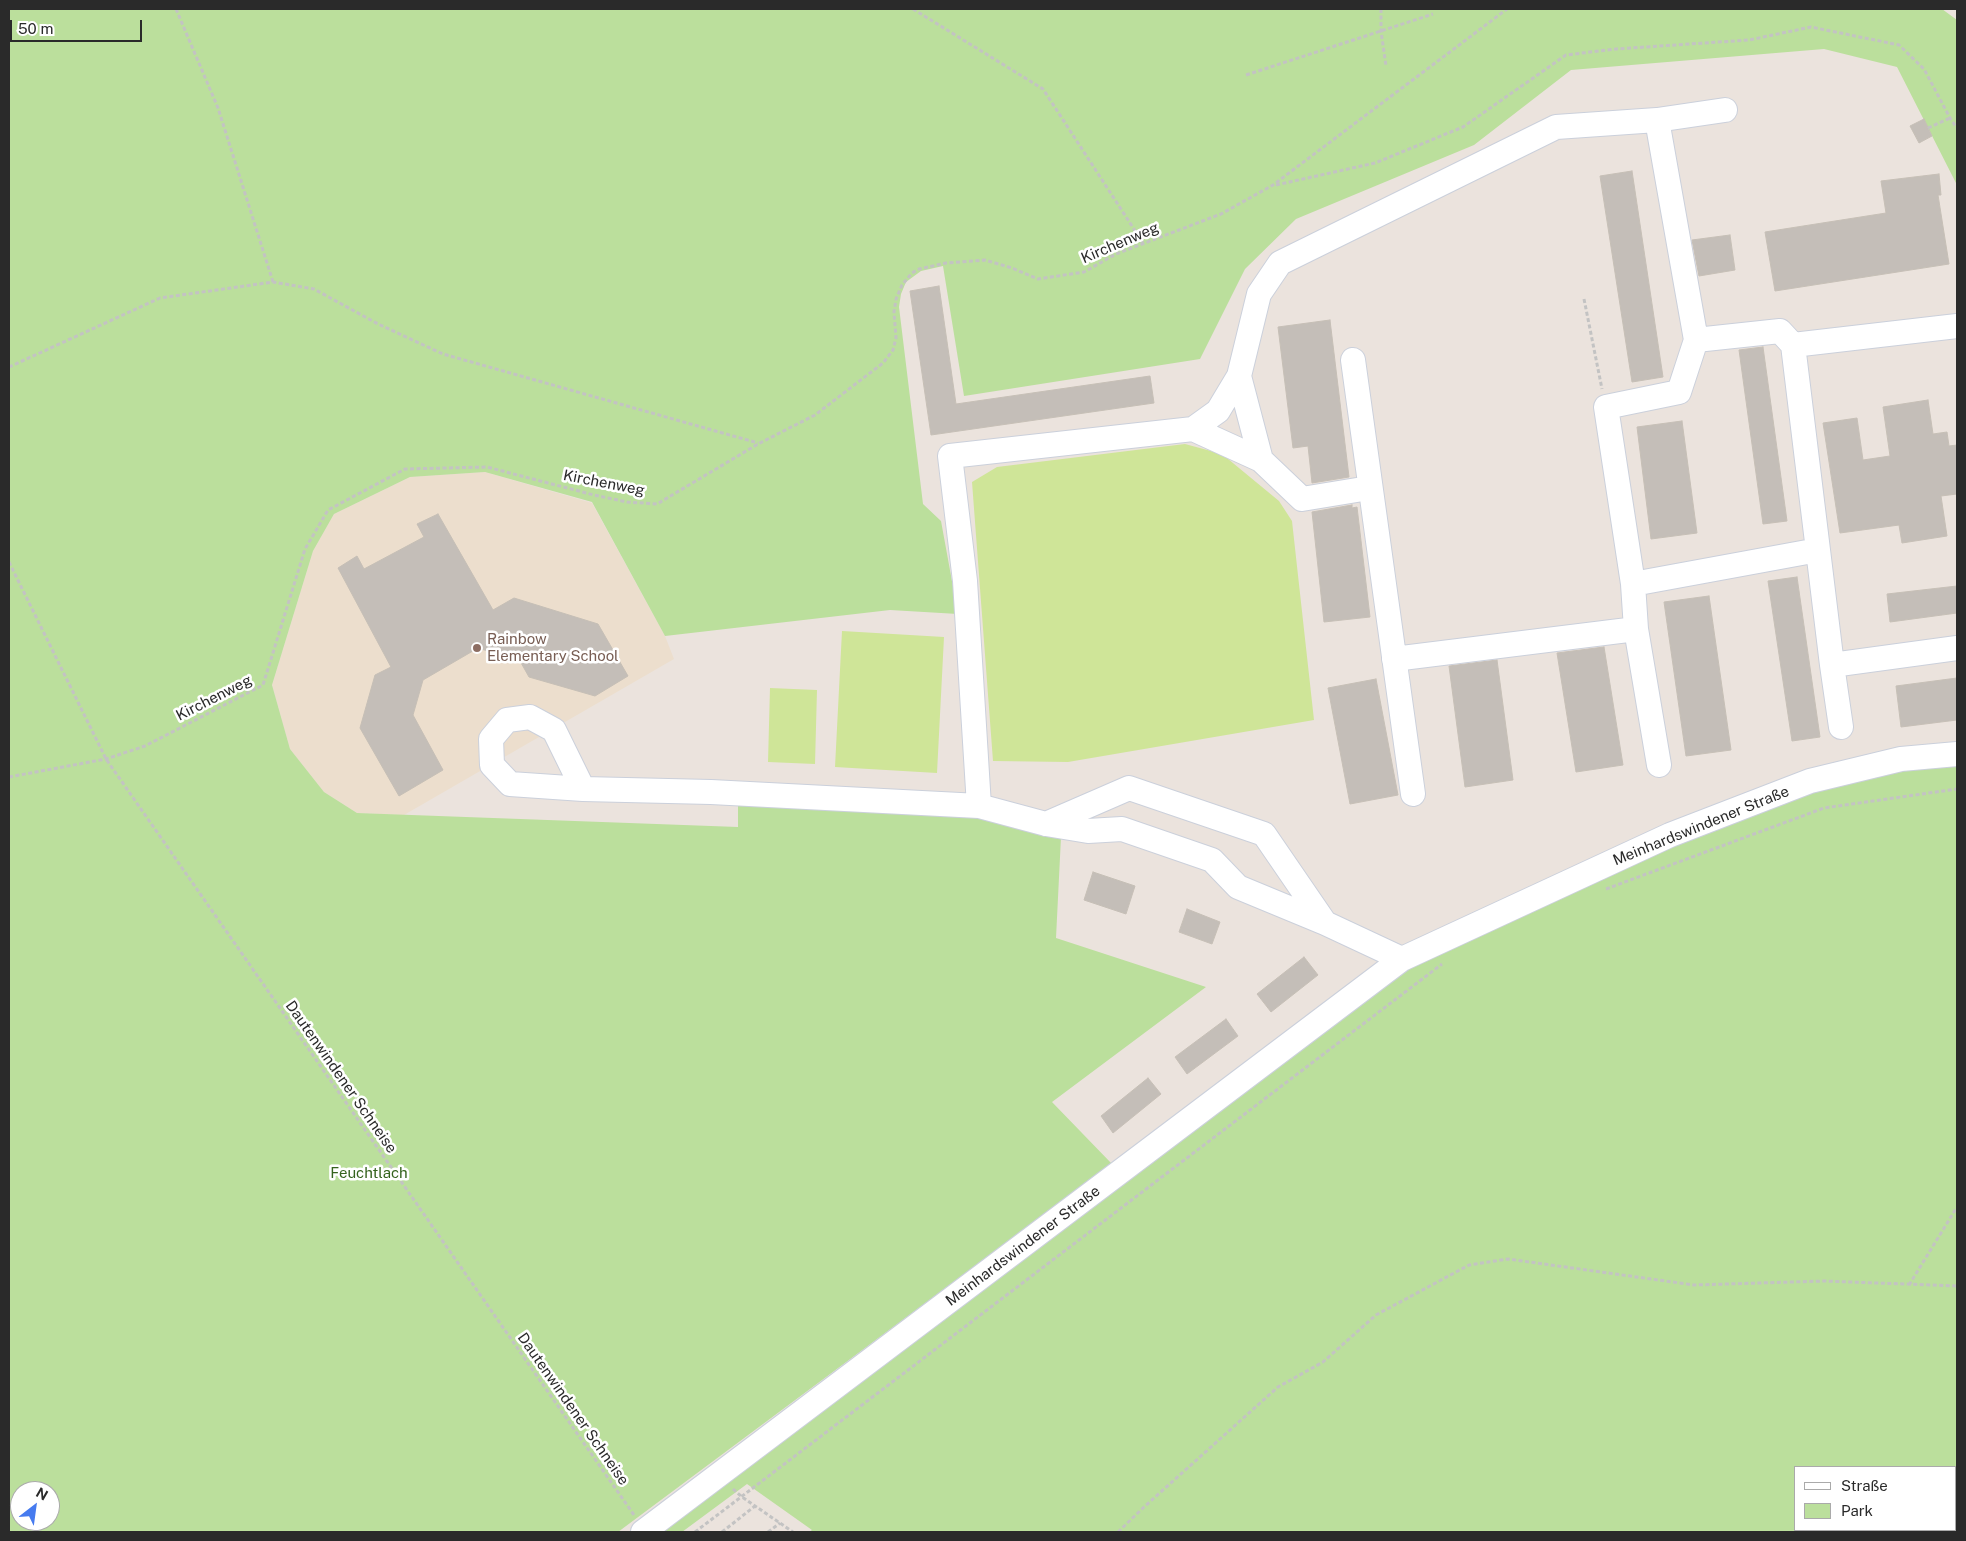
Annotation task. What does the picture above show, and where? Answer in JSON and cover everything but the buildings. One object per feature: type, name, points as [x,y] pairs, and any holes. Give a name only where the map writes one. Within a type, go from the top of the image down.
[{"type":"street","points":[[979,806],[965,581],[950,456],[1193,429],[1218,411],[1239,376],[1259,294],[1280,263],[1556,127],[1657,120],[1725,110]]},
{"type":"street","points":[[1657,120],[1696,340],[1679,392],[1606,407],[1634,584],[1636,629],[1659,764]]},
{"type":"street","points":[[1793,345],[1957,326]]},
{"type":"street","points":[[1696,340],[1780,331],[1793,345],[1841,728]]},
{"type":"street","points":[[1353,360],[1412,794]]},
{"type":"street","points":[[1239,376],[1262,460]]},
{"type":"street","points":[[1193,429],[1262,460],[1302,499],[1370,488]]},
{"type":"street","points":[[1634,584],[1818,550]]},
{"type":"street","points":[[1394,659],[1636,629]]},
{"type":"street","points":[[1832,665],[1957,648]]},
{"type":"street","name":"Meinhardswindener Straße","points":[[644,1532],[1402,959],[1670,835],[1810,781],[1900,759],[1957,754]]},
{"type":"street","points":[[1046,824],[1130,788],[1264,834],[1325,923]]},
{"type":"street","points":[[583,789],[711,792],[979,806],[1046,824],[1088,831],[1122,829],[1212,860],[1238,887],[1325,923],[1402,959]]},
{"type":"path","points":[[176,9],[218,108],[273,282]]},
{"type":"path","points":[[913,9],[1042,89],[1144,244]]},
{"type":"path","points":[[1381,9],[1381,31],[1386,66]]},
{"type":"path","points":[[1273,185],[1507,9]]},
{"type":"path","points":[[1246,75],[1433,14]]},
{"type":"path","points":[[1273,185],[1374,162],[1462,127],[1566,55],[1616,49],[1749,40],[1811,27],[1899,45],[1924,69],[1957,128]]},
{"type":"path","points":[[1928,128],[1950,118]]},
{"type":"path","name":"Kirchenweg","points":[[9,777],[106,758],[146,746],[263,686],[306,549],[328,510],[405,469],[487,467],[594,495],[627,502],[657,504],[758,444],[815,415],[883,363],[893,350],[896,338],[894,312],[902,284],[912,273],[919,269],[946,263],[985,260],[1012,268],[1038,279],[1084,272],[1116,254],[1221,214],[1273,185]]},
{"type":"path","points":[[9,367],[160,298],[273,282],[314,289],[378,324],[443,354],[758,444]]},
{"type":"path","points":[[1584,298],[1606,407]]},
{"type":"path","name":"Dautenwindener Schneise","points":[[9,562],[106,758],[644,1532]]},
{"type":"path","points":[[1603,890],[1824,808],[1957,789]]},
{"type":"path","points":[[695,1532],[1444,962]]},
{"type":"path","points":[[1909,1285],[1957,1206]]},
{"type":"path","points":[[1118,1532],[1278,1387],[1323,1362],[1376,1315],[1469,1265],[1508,1259],[1694,1285],[1824,1281],[1957,1286]]},
{"type":"path","points":[[720,1476],[742,1497],[793,1532]]},
{"type":"path","points":[[722,1532],[755,1506]]},
{"type":"path","points":[[768,1532],[780,1524]]},
{"type":"shaded area","name":"Rainbow Elementary School","points":[[485,472],[592,503],[665,636],[674,659],[404,815],[357,813],[324,792],[290,749],[272,685],[313,551],[334,514],[410,477]]},
{"type":"green space","name":"Feuchtlach","points":[[9,9],[1942,9],[1957,20],[1957,185],[1897,67],[1824,49],[1571,70],[1474,145],[1296,219],[1245,269],[1200,359],[964,396],[943,266],[921,271],[906,282],[901,294],[899,307],[923,504],[941,521],[958,614],[890,610],[665,636],[592,502],[485,472],[410,477],[334,514],[313,551],[272,685],[290,749],[324,792],[357,813],[738,827],[738,802],[967,815],[1061,837],[1056,938],[1206,987],[1052,1102],[1112,1164],[618,1532],[9,1531]]},
{"type":"green space","points":[[1185,444],[1222,454],[1279,501],[1292,521],[1314,720],[1068,762],[993,761],[972,482],[997,467]]},
{"type":"green space","points":[[842,631],[944,637],[937,773],[835,767]]},
{"type":"green space","points":[[770,688],[817,690],[815,764],[768,762]]},
{"type":"green space","points":[[1957,765],[1957,1532],[809,1532],[812,1530],[747,1484],[682,1532],[660,1532],[1410,963],[1675,837],[1810,787],[1898,770]]},
{"type":"place","name":"Rainbow Elementary School","points":[[477,648]]}]
